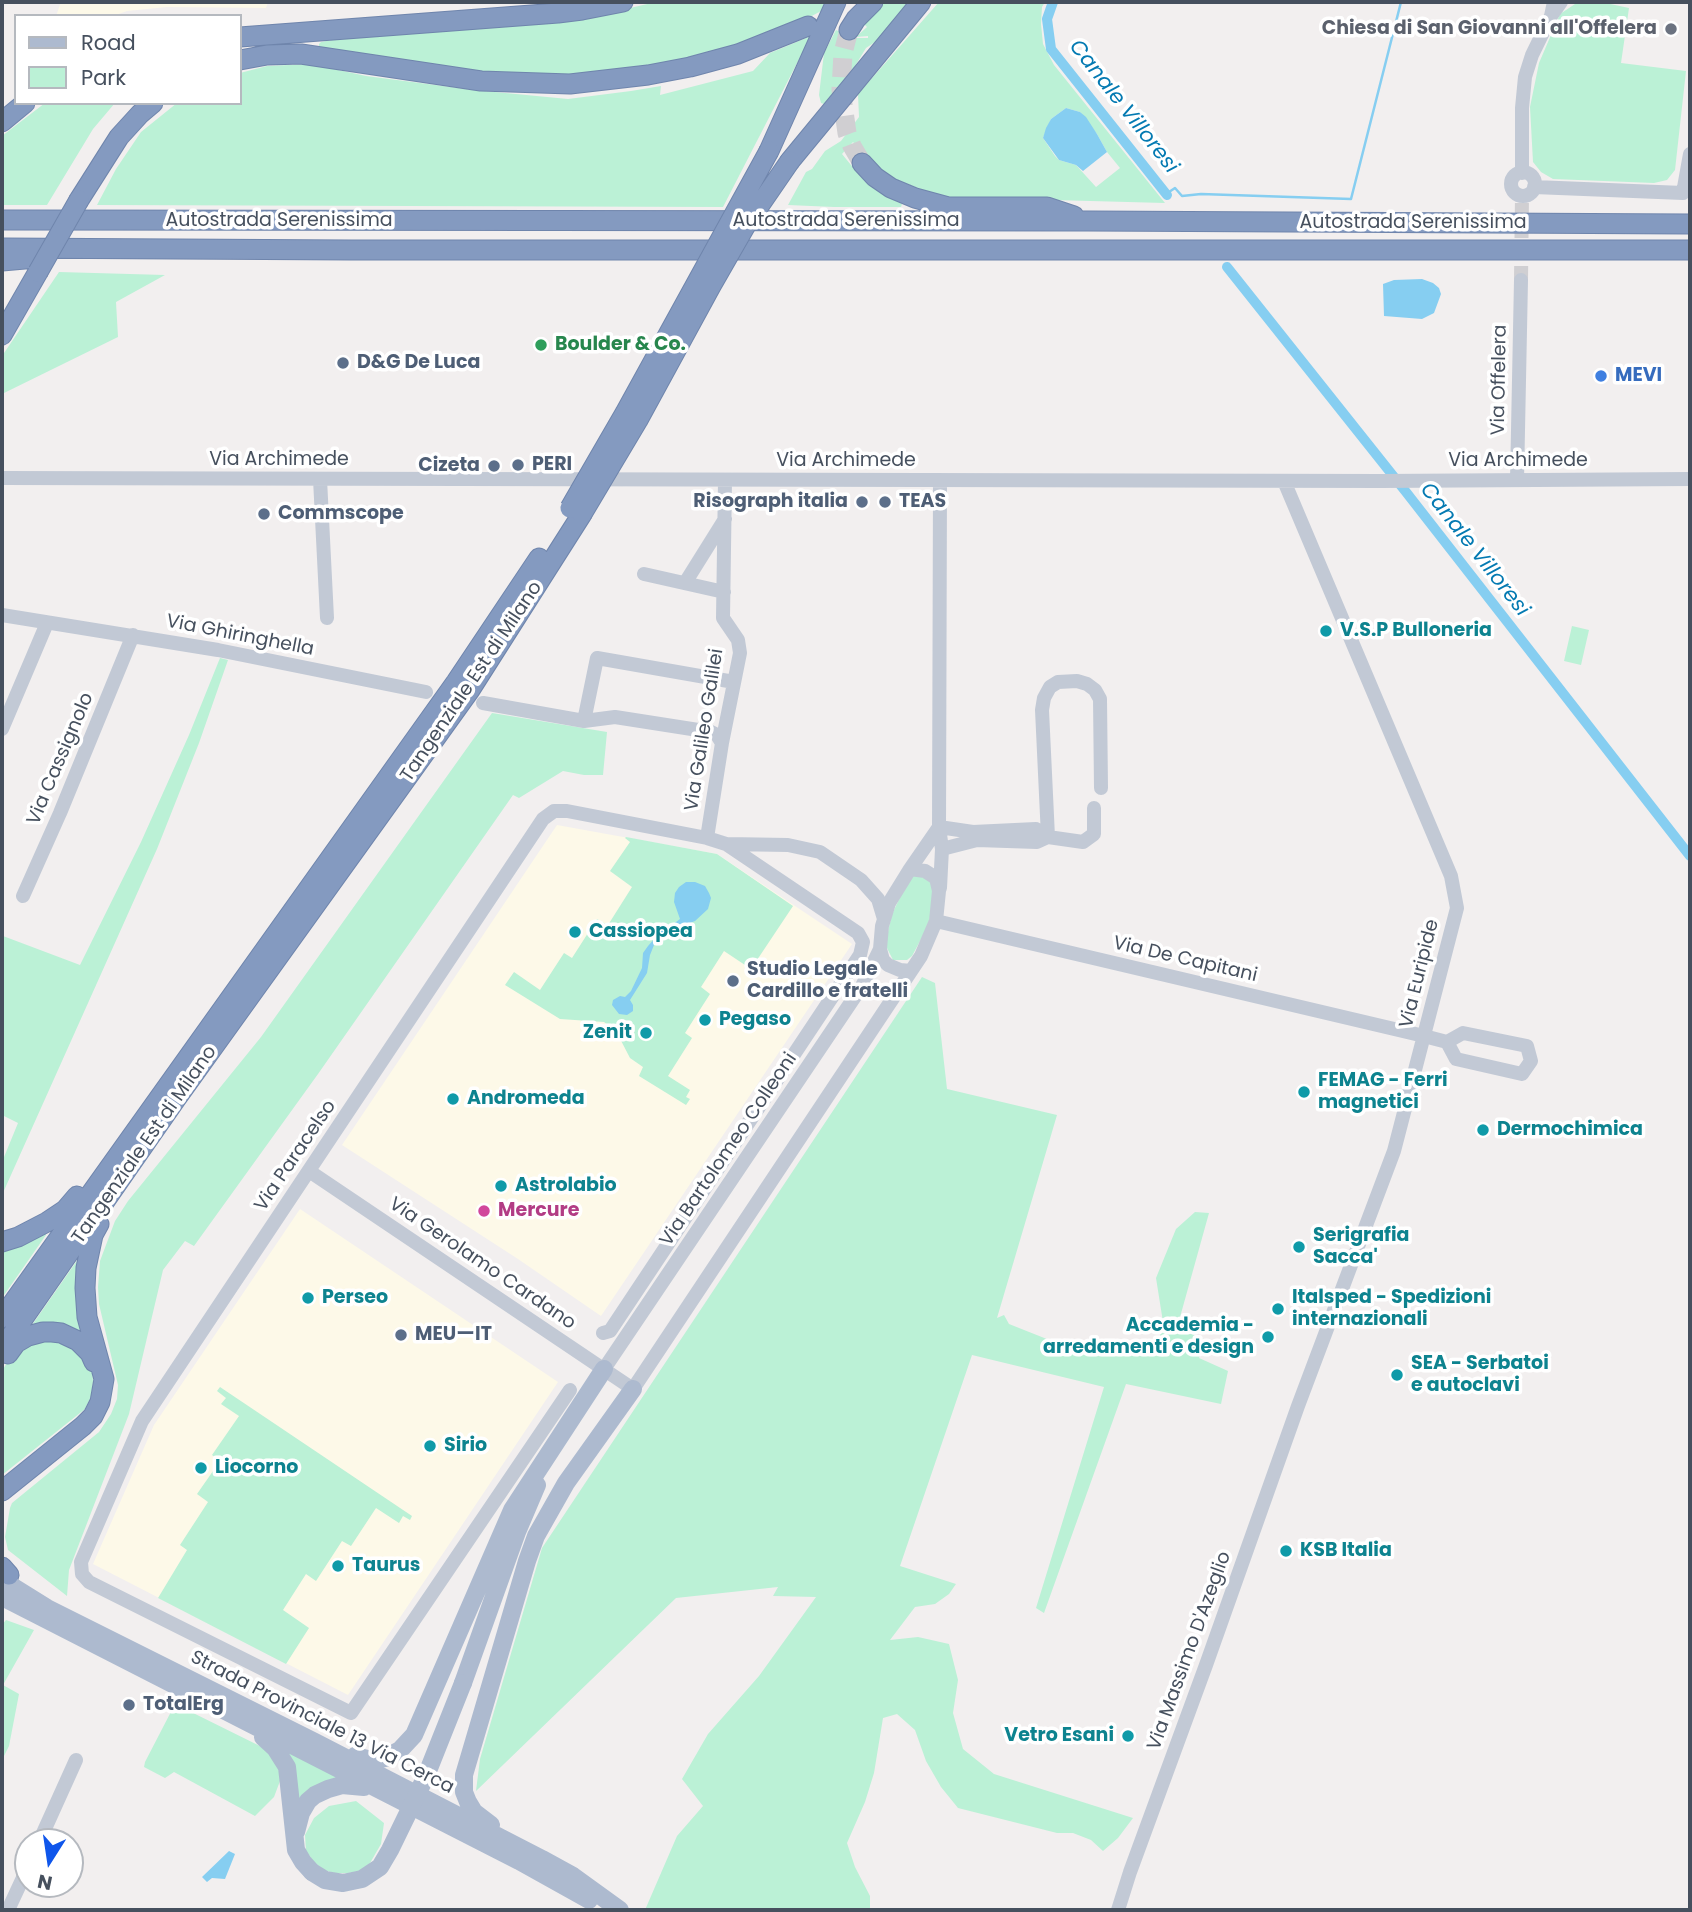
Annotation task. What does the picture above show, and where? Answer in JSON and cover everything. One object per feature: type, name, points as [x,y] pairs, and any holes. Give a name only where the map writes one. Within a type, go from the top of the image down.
[{"type":"highway","points":[[242,37],[558,13],[623,2]]},
{"type":"highway","points":[[849,30],[873,2]]},
{"type":"highway","name":"Tangenziale Est di Milano","points":[[2,1349],[137,1143],[638,420],[746,225],[790,161],[921,2]]},
{"type":"highway","name":"Tangenziale Est di Milano","points":[[576,512],[625,413],[769,151],[846,4]]},
{"type":"highway","points":[[242,60],[295,53],[481,81],[570,84],[690,67],[738,54],[807,26]]},
{"type":"highway","points":[[242,44],[282,34]]},
{"type":"highway","points":[[2,122],[23,105]]},
{"type":"highway","points":[[2,335],[31,271],[104,135],[130,105]]},
{"type":"highway","points":[[72,199],[119,137],[151,105]]},
{"type":"highway","points":[[862,163],[875,177],[891,188],[948,207],[1047,206],[1088,221]]},
{"type":"highway","name":"Autostrada Serenissima","points":[[2,219],[1690,224]]},
{"type":"highway","points":[[2,261],[110,247]]},
{"type":"highway","name":"Autostrada Serenissima","points":[[2,248],[1690,250]]},
{"type":"highway","points":[[2,309],[31,271]]},
{"type":"highway","points":[[2,1242],[35,1229],[65,1210],[107,1157],[137,1143]]},
{"type":"highway","points":[[2,1491],[83,1426],[93,1416],[100,1402],[104,1379],[85,1310],[87,1262],[94,1232],[120,1193],[137,1143]]},
{"type":"highway","name":"Tangenziale Est di Milano","points":[[2,1318],[137,1143]]},
{"type":"highway","points":[[2,1363],[22,1339],[35,1333],[52,1332],[70,1336],[85,1347],[94,1362],[98,1379],[94,1401],[84,1417],[2,1485]]},
{"type":"main road","points":[[315,1742],[375,1760],[395,1754],[409,1741],[423,1717],[509,1516],[604,1369]]},
{"type":"main road","points":[[568,1873],[478,1815],[466,1796],[464,1781],[536,1536],[566,1483],[633,1389]]},
{"type":"main road","points":[[244,1721],[275,1748],[287,1767],[295,1843],[300,1857],[312,1872],[326,1880],[343,1883],[362,1880],[380,1867],[426,1776],[547,1456]]},
{"type":"main road","points":[[505,1570],[539,1512],[566,1483]]},
{"type":"main road","name":"Strada Provinciale 13 Via Cerca","points":[[4,1573],[108,1638],[568,1873],[620,1910]]},
{"type":"main road","name":"Strada Provinciale 13 Via Cerca","points":[[2,1597],[519,1861],[608,1910]]},
{"type":"main road","points":[[2,1607],[77,1637]]},
{"type":"main road","points":[[295,1843],[301,1813],[312,1797],[320,1792],[337,1786],[351,1785],[390,1796]]},
{"type":"street","points":[[1561,2],[1553,9],[1525,77],[1522,173],[1513,179],[1511,186],[1515,193],[1525,196],[1531,193],[1534,187],[1684,193],[1690,154]]},
{"type":"street","name":"Via Offelera","points":[[1517,480],[1521,280]]},
{"type":"street","name":"Via Archimede","points":[[2,478],[1284,481],[1690,479]]},
{"type":"street","points":[[320,479],[327,618]]},
{"type":"street","name":"Via Galileo Galilei","points":[[707,838],[740,653],[738,640],[723,618],[725,480]]},
{"type":"street","points":[[633,1389],[921,956],[936,921],[942,849],[939,827],[940,480]]},
{"type":"street","name":"Via Euripide","points":[[1284,481],[1451,876],[1457,908],[1394,1151],[1298,1406]]},
{"type":"street","points":[[685,583],[725,519]]},
{"type":"street","points":[[644,574],[724,592]]},
{"type":"street","name":"Via Ghiringhella","points":[[2,615],[218,650],[426,692]]},
{"type":"street","points":[[2,729],[47,623]]},
{"type":"street","name":"Via Cassignolo","points":[[23,896],[133,635]]},
{"type":"street","points":[[584,721],[597,658],[734,682]]},
{"type":"street","points":[[1048,837],[1042,710],[1050,687],[1058,682],[1077,681],[1087,684],[1095,690],[1100,699],[1101,788]]},
{"type":"street","points":[[483,703],[584,721],[615,717],[710,732],[717,735],[722,743]]},
{"type":"street","points":[[939,827],[973,832],[1036,829],[1048,837],[1083,842],[1094,834],[1094,808]]},
{"type":"street","name":"Via Paracelso","points":[[570,1390],[351,1713],[89,1582],[82,1574],[81,1562],[142,1421],[543,819],[554,811],[567,811],[726,844],[858,933],[863,942]]},
{"type":"street","name":"Via Bartolomeo Colleoni","points":[[604,1369],[862,986],[880,949],[889,903],[939,827]]},
{"type":"street","points":[[942,849],[977,840],[1037,842],[1048,837]]},
{"type":"street","points":[[726,844],[788,845],[820,852],[861,880],[878,899],[884,919]]},
{"type":"street","points":[[910,869],[936,878],[939,891]]},
{"type":"street","points":[[861,880],[880,885],[901,882]]},
{"type":"street","name":"Via De Capitani","points":[[936,921],[1447,1042]]},
{"type":"street","name":"Via Bartolomeo Colleoni","points":[[603,1333],[610,1331],[860,955],[863,942]]},
{"type":"street","points":[[880,949],[883,960],[888,965],[911,971]]},
{"type":"street","points":[[1463,1032],[1527,1046],[1531,1061],[1522,1074],[1456,1059],[1447,1042],[1463,1032]]},
{"type":"street","name":"Via Gerolamo Cardano","points":[[309,1171],[633,1389]]},
{"type":"street","name":"Via Massimo D'Azeglio","points":[[1118,1910],[1298,1406]]},
{"type":"street","points":[[45,1828],[76,1760]]},
{"type":"shaded area","points":[[61,2],[268,2],[266,8],[167,7],[119,14],[57,14]]},
{"type":"shaded area","points":[[557,825],[717,854],[852,944],[601,1316],[342,1145]]},
{"type":"shaded area","points":[[300,1209],[558,1382],[348,1695],[93,1564],[154,1425]]},
{"type":"green space","points":[[656,2],[829,2],[825,9],[783,31],[653,70],[517,78],[319,48],[321,42],[337,39],[574,21]]},
{"type":"green space","points":[[883,2],[915,2],[884,36],[866,48],[824,104],[821,103],[819,95],[824,53],[836,30],[855,38],[868,38],[856,37],[867,27],[865,25],[856,32]]},
{"type":"green space","points":[[939,2],[1045,2],[1041,24],[1043,44],[1054,65],[1165,203],[941,197],[892,178],[870,163],[853,142],[842,154],[874,187],[902,204],[901,207],[788,205],[806,172],[812,169],[825,151],[841,141],[859,117],[858,94]],"holes":[[[1066,108],[1080,112],[1120,168],[1096,187],[1076,165],[1059,160],[1043,138],[1051,119]]]},
{"type":"green space","points":[[1578,2],[1601,2],[1629,8],[1621,63],[1686,71],[1675,170],[1667,180],[1654,183],[1553,179],[1541,172],[1533,162],[1530,107],[1539,63],[1560,14]]},
{"type":"green space","points":[[811,36],[723,207],[97,205],[116,169],[141,132],[175,105],[242,105],[242,72],[267,66],[311,64],[366,76],[568,99],[661,86],[660,95],[753,71],[770,53]]},
{"type":"green space","points":[[42,105],[113,105],[93,129],[47,205],[2,205],[2,136]]},
{"type":"green space","points":[[59,272],[165,275],[116,302],[118,337],[2,394],[2,356]]},
{"type":"green space","points":[[1572,626],[1589,630],[1581,665],[1564,661]]},
{"type":"green space","points":[[220,658],[228,660],[157,849],[2,1195],[2,1162],[18,1123],[2,1115],[3,936],[80,965],[141,842]]},
{"type":"green space","points":[[492,713],[607,732],[603,775],[563,771],[519,798],[513,795],[194,1246],[185,1241],[163,1270],[129,1414],[69,1570],[67,1596],[8,1550],[5,1537],[12,1503],[99,1432],[117,1399],[118,1385],[99,1304],[98,1287],[100,1261],[115,1221],[128,1201],[261,1037]]},
{"type":"green space","points":[[626,837],[717,854],[793,906],[751,969],[724,951],[701,987],[710,994],[685,1033],[692,1038],[668,1076],[690,1090],[686,1097],[690,1099],[686,1105],[639,1076],[643,1067],[630,1058],[616,1031],[604,1022],[560,1019],[505,985],[514,972],[540,990],[564,953],[572,958],[597,919],[608,925],[632,887],[610,871],[630,842]]},
{"type":"green space","points":[[918,874],[931,880],[934,890],[927,928],[912,956],[907,960],[893,960],[887,948],[892,914],[910,877]]},
{"type":"green space","points":[[922,977],[935,983],[947,1089],[1057,1115],[997,1318],[1004,1315],[1009,1324],[1077,1351],[1115,1351],[1145,1355],[1157,1350],[1163,1322],[1156,1278],[1176,1229],[1195,1212],[1209,1213],[1177,1328],[1206,1340],[1199,1358],[1228,1371],[1221,1404],[1126,1384],[1044,1613],[1036,1608],[1104,1387],[972,1355],[900,1566],[956,1584],[949,1594],[935,1604],[915,1607],[890,1640],[918,1637],[949,1644],[958,1680],[953,1713],[963,1749],[994,1774],[1133,1818],[1118,1838],[1103,1851],[1091,1840],[1073,1833],[1057,1833],[958,1808],[941,1787],[926,1761],[915,1730],[897,1714],[883,1718],[874,1773],[847,1843],[855,1867],[870,1896],[870,1910],[645,1910],[677,1836],[703,1806],[682,1779],[708,1734],[759,1676],[816,1597],[773,1596],[778,1587],[676,1598],[476,1791],[480,1759],[542,1548]]},
{"type":"green space","points":[[46,1232],[46,1235],[2,1298],[2,1249]]},
{"type":"green space","points":[[83,1252],[82,1333],[32,1325]]},
{"type":"green space","points":[[41,1337],[73,1344],[92,1367],[91,1397],[85,1409],[2,1475],[2,1371],[8,1361]]},
{"type":"green space","points":[[220,1387],[412,1516],[410,1520],[403,1516],[399,1523],[376,1508],[351,1546],[342,1541],[316,1581],[306,1574],[283,1610],[309,1628],[286,1664],[158,1598],[187,1550],[180,1545],[208,1502],[197,1494],[220,1461],[212,1455],[239,1416],[221,1404],[226,1398],[217,1391]]},
{"type":"green space","points":[[6,1620],[34,1630],[3,1685],[19,1694],[9,1746],[2,1760],[2,1625]]},
{"type":"green space","points":[[175,1704],[272,1752],[278,1762],[280,1781],[274,1797],[255,1816],[174,1772],[165,1778],[144,1767]]},
{"type":"green space","points":[[282,1747],[348,1781],[299,1810]]},
{"type":"green space","points":[[356,1801],[384,1823],[381,1844],[366,1870],[334,1873],[324,1870],[306,1851],[305,1835],[314,1818],[329,1806]]},
{"type":"water","points":[[1066,108],[1086,117],[1107,152],[1083,171],[1076,165],[1059,160],[1043,138],[1051,119]]},
{"type":"water","points":[[1422,279],[1439,288],[1441,294],[1434,313],[1422,319],[1384,316],[1383,284],[1394,280]]},
{"type":"water","points":[[686,882],[705,886],[711,898],[708,909],[695,921],[668,932],[654,945],[647,973],[630,1000],[633,1011],[627,1015],[619,1014],[612,1005],[613,1000],[620,996],[625,997],[631,991],[642,968],[643,953],[663,929],[680,919],[674,902],[675,893]]},
{"type":"water","points":[[229,1851],[235,1854],[225,1879],[212,1878],[207,1882],[202,1877]]},
{"type":"waterway","name":"Canale Villoresi","points":[[1053,2],[1047,19],[1051,49],[1167,195]]},
{"type":"waterway","points":[[1166,194],[1175,188],[1182,196],[1201,194],[1351,199],[1401,2]]},
{"type":"waterway","name":"Canale Villoresi","points":[[1227,267],[1690,856]]},
{"type":"tunnel","points":[[849,30],[843,53],[841,90],[847,133],[862,163]]},
{"type":"tunnel","points":[[1521,280],[1522,196]]},
{"type":"place","name":"Chiesa di San Giovanni all'Offelera","points":[[1671,29]]},
{"type":"place","name":"Boulder & Co.","points":[[541,345]]},
{"type":"place","name":"D&G De Luca","points":[[343,363]]},
{"type":"place","name":"MEVI","points":[[1601,376]]},
{"type":"place","name":"PERI","points":[[518,465]]},
{"type":"place","name":"Cizeta","points":[[494,466]]},
{"type":"place","name":"Risograph italia","points":[[862,502]]},
{"type":"place","name":"TEAS","points":[[885,502]]},
{"type":"place","name":"Commscope","points":[[264,514]]},
{"type":"place","name":"V.S.P Bulloneria","points":[[1326,631]]},
{"type":"place","name":"Cassiopea","points":[[575,932]]},
{"type":"place","name":"Studio Legale Cardillo e fratelli","points":[[733,981]]},
{"type":"place","name":"Pegaso","points":[[705,1020]]},
{"type":"place","name":"Zenit","points":[[646,1033]]},
{"type":"place","name":"FEMAG - Ferri magnetici","points":[[1304,1092]]},
{"type":"place","name":"Andromeda","points":[[453,1099]]},
{"type":"place","name":"Dermochimica","points":[[1483,1130]]},
{"type":"place","name":"Astrolabio","points":[[501,1186]]},
{"type":"place","name":"Mercure","points":[[484,1211]]},
{"type":"place","name":"Serigrafia Sacca'","points":[[1299,1247]]},
{"type":"place","name":"Perseo","points":[[308,1298]]},
{"type":"place","name":"Italsped - Spedizioni internazionali","points":[[1278,1309]]},
{"type":"place","name":"MEUーIT","points":[[401,1335]]},
{"type":"place","name":"Accademia - arredamenti e design","points":[[1268,1337]]},
{"type":"place","name":"SEA - Serbatoi e autoclavi","points":[[1397,1375]]},
{"type":"place","name":"Sirio","points":[[430,1446]]},
{"type":"place","name":"Liocorno","points":[[201,1468]]},
{"type":"place","name":"KSB Italia","points":[[1286,1551]]},
{"type":"place","name":"Taurus","points":[[338,1566]]},
{"type":"place","name":"TotalErg","points":[[129,1705]]},
{"type":"place","name":"Vetro Esani","points":[[1128,1736]]}]
